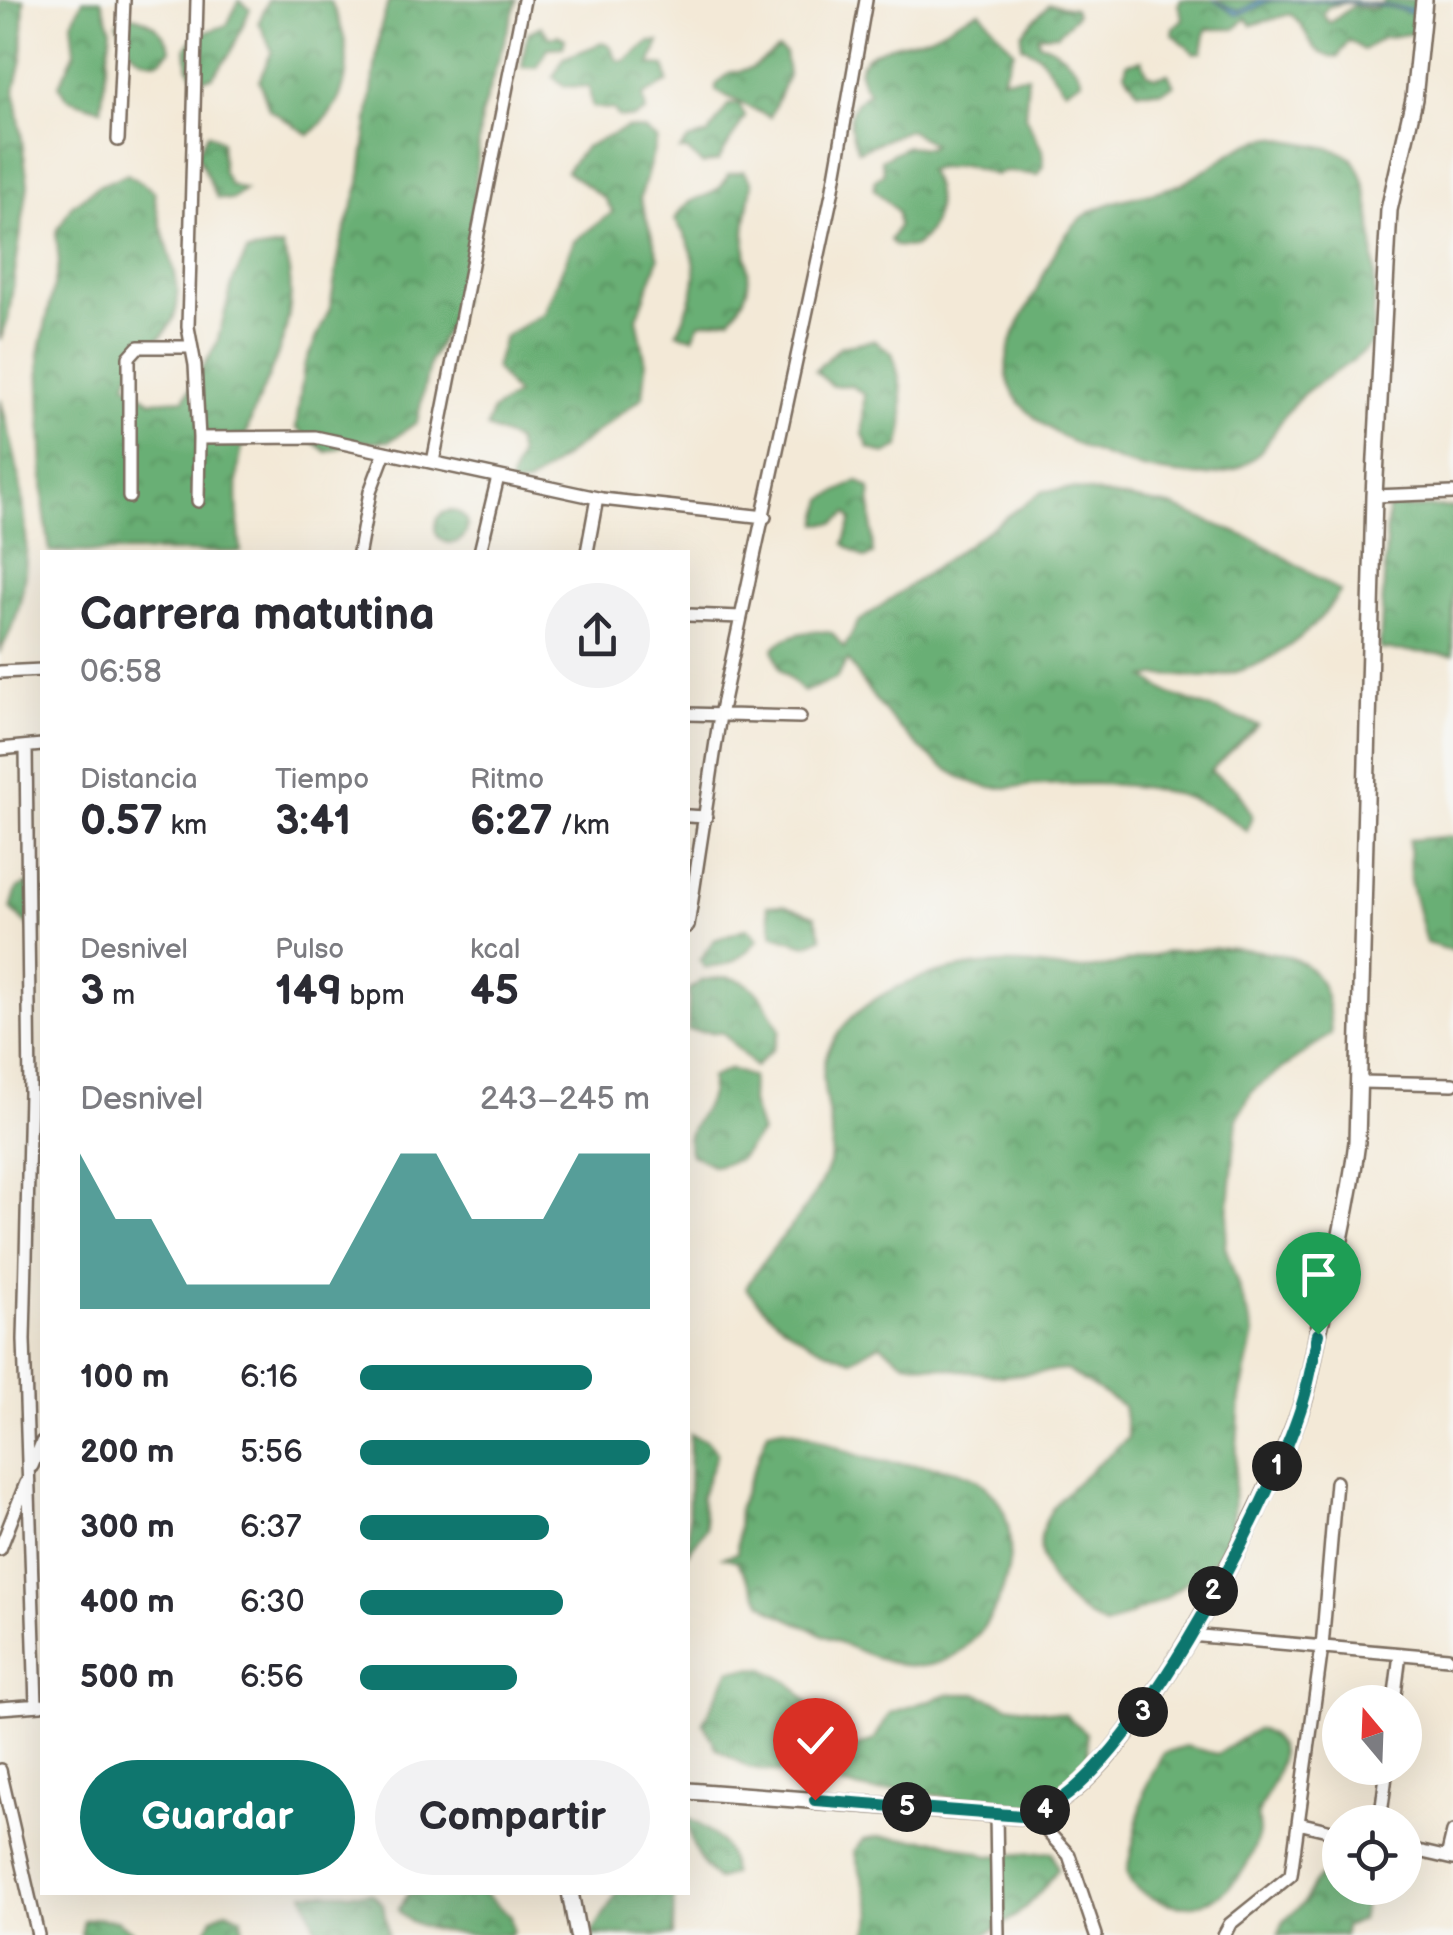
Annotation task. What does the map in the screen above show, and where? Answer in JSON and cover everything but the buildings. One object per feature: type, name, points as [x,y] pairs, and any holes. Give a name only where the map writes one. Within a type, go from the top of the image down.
[{"type":"street","points":[[118,140],[124,0]]},
{"type":"street","points":[[196,0],[188,326],[198,438],[198,501]]},
{"type":"street","points":[[433,462],[524,0]]},
{"type":"street","points":[[690,914],[720,714],[765,516],[866,0]]},
{"type":"street","points":[[690,1792],[1032,1815],[1061,1800],[1106,1759],[1146,1708],[1190,1635],[1272,1477],[1302,1408],[1350,1192],[1360,1082],[1374,496],[1389,210],[1414,99],[1424,0]]},
{"type":"street","points":[[129,497],[129,357],[138,347],[191,347]]},
{"type":"street","points":[[198,438],[315,436],[597,498],[765,516]]},
{"type":"street","points":[[359,550],[370,492],[385,452]]},
{"type":"street","points":[[480,550],[498,476]]},
{"type":"street","points":[[1374,496],[1453,493]]},
{"type":"street","points":[[587,550],[597,498]]},
{"type":"street","points":[[690,615],[741,617]]},
{"type":"street","points":[[0,672],[40,670]]},
{"type":"street","points":[[690,714],[800,717]]},
{"type":"street","points":[[0,749],[40,746]]},
{"type":"street","points":[[0,1708],[40,1705],[24,1340],[30,1093],[26,747]]},
{"type":"street","points":[[690,816],[706,817]]},
{"type":"street","points":[[1360,1082],[1453,1084]]},
{"type":"street","points":[[0,1549],[40,1447]]},
{"type":"street","points":[[1224,1935],[1230,1924],[1291,1875],[1322,1647],[1336,1482]]},
{"type":"street","points":[[1190,1635],[1448,1658]]},
{"type":"street","points":[[1396,1685],[1400,1654]]},
{"type":"street","points":[[0,1770],[38,1935]]},
{"type":"street","points":[[996,1814],[998,1935]]},
{"type":"street","points":[[1032,1815],[1068,1855],[1096,1935]]},
{"type":"street","points":[[1298,1824],[1322,1829]]},
{"type":"street","points":[[1422,1852],[1450,1858],[1453,1832]]},
{"type":"street","points":[[571,1895],[578,1935]]},
{"type":"green space","points":[[0,0],[24,0],[22,59],[15,90],[28,184],[8,320],[0,340]]},
{"type":"green space","points":[[83,0],[101,0],[111,29],[101,109],[67,98],[59,85],[75,52],[72,22]]},
{"type":"green space","points":[[239,0],[250,9],[231,52],[212,77],[197,80],[188,67],[186,47],[197,35],[227,25]]},
{"type":"green space","points":[[268,0],[330,1],[344,38],[347,56],[342,90],[324,121],[309,135],[269,109],[259,80],[272,51],[259,22]]},
{"type":"green space","points":[[389,0],[517,0],[481,116],[471,239],[459,303],[430,361],[417,422],[390,441],[357,442],[327,452],[296,428],[304,366],[330,308],[341,244],[360,183],[380,30]]},
{"type":"green space","points":[[1181,0],[1357,0],[1327,7],[1323,15],[1330,23],[1353,6],[1376,9],[1385,0],[1421,0],[1415,33],[1383,38],[1363,50],[1349,40],[1338,57],[1319,52],[1290,14],[1252,25],[1246,18],[1235,29],[1206,29],[1202,52],[1194,53],[1173,34],[1173,28],[1183,19],[1178,5]]},
{"type":"green space","points":[[1049,4],[1074,8],[1076,15],[1058,34],[1038,35],[1039,43],[1065,57],[1080,74],[1082,80],[1065,90],[1039,55],[1022,46],[1022,33]]},
{"type":"green space","points":[[980,11],[1014,51],[1002,78],[1028,76],[1025,116],[1042,150],[1044,166],[1038,175],[1005,171],[995,175],[963,165],[927,170],[935,190],[933,221],[913,247],[895,246],[890,240],[898,226],[897,211],[874,189],[875,180],[884,173],[881,160],[907,146],[928,148],[933,144],[908,130],[858,151],[850,119],[855,104],[869,93],[860,78],[860,66],[878,51],[929,36]]},
{"type":"green space","points":[[126,15],[154,25],[171,50],[159,61],[136,55],[117,23]]},
{"type":"green space","points":[[541,26],[550,38],[557,35],[565,39],[563,47],[548,48],[537,68],[522,67],[527,33]]},
{"type":"green space","points":[[650,42],[659,42],[650,65],[665,66],[668,82],[643,96],[646,112],[633,118],[592,107],[589,87],[565,86],[553,77],[564,58],[602,43],[610,46],[617,60],[625,61]]},
{"type":"green space","points":[[778,49],[785,53],[788,75],[770,117],[716,91],[716,85],[729,73],[752,68]]},
{"type":"green space","points":[[1142,60],[1147,73],[1155,77],[1168,74],[1174,85],[1162,91],[1137,91],[1125,72],[1127,63]]},
{"type":"green space","points":[[739,104],[745,117],[718,161],[702,164],[687,150],[680,150],[688,140],[708,135],[728,105]]},
{"type":"green space","points":[[627,128],[644,130],[657,139],[640,199],[659,258],[637,318],[646,364],[643,397],[527,485],[509,486],[519,456],[516,441],[487,428],[492,411],[516,395],[495,368],[504,337],[544,313],[574,241],[613,212],[604,198],[566,171],[585,147]]},
{"type":"green space","points":[[208,133],[221,141],[223,172],[230,185],[245,190],[232,200],[217,198],[197,153]]},
{"type":"green space","points":[[1275,137],[1344,153],[1360,171],[1373,247],[1371,344],[1298,399],[1255,457],[1233,470],[1208,475],[1142,468],[1106,457],[1042,424],[1020,403],[1008,380],[1007,356],[1020,321],[1071,228],[1098,208],[1181,184],[1248,144]]},
{"type":"green space","points":[[744,171],[752,183],[745,233],[749,277],[745,295],[731,318],[700,323],[693,337],[677,333],[690,303],[695,275],[691,249],[675,220],[688,203],[717,190],[728,174]]},
{"type":"green space","points":[[127,174],[154,191],[172,260],[178,302],[173,320],[159,338],[136,354],[126,383],[151,401],[184,399],[217,343],[233,281],[247,252],[282,247],[290,274],[290,301],[279,351],[241,453],[237,490],[241,550],[50,550],[44,509],[39,354],[59,263],[56,233],[71,206],[98,186]]},
{"type":"green space","points":[[874,340],[892,353],[902,400],[899,447],[885,454],[869,448],[863,434],[864,394],[850,385],[832,386],[815,371],[841,346]]},
{"type":"green space","points":[[0,398],[22,493],[26,559],[14,622],[0,651]]},
{"type":"green space","points":[[858,481],[870,489],[873,554],[865,558],[844,544],[852,520],[848,513],[835,523],[818,524],[824,499]]},
{"type":"green space","points":[[1073,489],[1171,506],[1262,543],[1340,592],[1300,638],[1266,660],[1207,677],[1146,678],[1172,695],[1258,725],[1210,771],[1237,789],[1252,815],[1247,831],[1200,803],[1150,789],[1097,784],[995,788],[967,780],[947,769],[908,736],[848,660],[836,679],[803,692],[780,669],[773,649],[785,639],[808,632],[832,633],[844,648],[858,622],[1043,491]]},
{"type":"green space","points":[[1453,507],[1453,655],[1380,649],[1388,508]]},
{"type":"green space","points":[[451,511],[462,516],[467,527],[462,538],[451,543],[440,538],[435,527],[440,516]]},
{"type":"green space","points":[[1453,836],[1453,951],[1426,943],[1410,881],[1409,840]]},
{"type":"green space","points":[[40,877],[40,930],[35,931],[11,909],[17,889]]},
{"type":"green space","points":[[783,905],[815,916],[822,938],[806,945],[774,935],[767,906]]},
{"type":"green space","points":[[747,928],[758,939],[747,951],[728,964],[704,967],[700,960],[714,940]]},
{"type":"green space","points":[[1231,948],[1274,953],[1305,965],[1324,989],[1331,1034],[1253,1090],[1237,1119],[1225,1246],[1254,1334],[1240,1398],[1232,1527],[1217,1557],[1166,1598],[1106,1626],[1058,1590],[1042,1556],[1041,1538],[1046,1519],[1059,1500],[1128,1438],[1123,1406],[1066,1370],[1001,1376],[905,1362],[880,1344],[852,1360],[793,1332],[746,1288],[806,1207],[825,1173],[832,1142],[824,1089],[825,1062],[843,1027],[863,1008],[911,981],[967,967],[1020,964],[1091,968],[1171,952]]},
{"type":"green space","points":[[737,979],[754,989],[766,1004],[780,1031],[773,1049],[755,1067],[723,1033],[690,1030],[690,989],[702,980]]},
{"type":"green space","points":[[730,1069],[752,1077],[751,1102],[761,1133],[738,1160],[714,1166],[690,1151],[690,1133],[708,1099],[710,1078]]},
{"type":"green space","points":[[782,1428],[863,1457],[968,1475],[998,1501],[1008,1527],[1010,1557],[1004,1587],[991,1616],[973,1640],[950,1658],[923,1666],[889,1662],[774,1612],[762,1602],[737,1561],[723,1557],[737,1553],[739,1506],[768,1431]]},
{"type":"green space","points":[[690,1434],[707,1441],[717,1453],[701,1496],[706,1528],[690,1550]]},
{"type":"green space","points":[[763,1668],[790,1683],[811,1706],[821,1734],[847,1750],[874,1740],[890,1713],[948,1694],[978,1694],[1007,1705],[1065,1714],[1086,1733],[1089,1764],[1039,1810],[1008,1813],[910,1788],[876,1792],[748,1767],[717,1749],[703,1722],[730,1670]]},
{"type":"green space","points":[[1257,1729],[1279,1746],[1280,1758],[1258,1815],[1259,1832],[1252,1854],[1233,1884],[1206,1902],[1191,1905],[1173,1905],[1136,1888],[1127,1870],[1145,1789],[1163,1753],[1185,1746],[1217,1754]]},
{"type":"green space","points":[[690,1819],[719,1840],[728,1855],[732,1874],[717,1880],[692,1844]]},
{"type":"green space","points":[[879,1837],[941,1841],[989,1856],[1052,1852],[1058,1869],[1026,1907],[985,1934],[867,1935],[873,1913],[854,1851],[864,1840]]},
{"type":"green space","points":[[1322,1875],[1322,1905],[1364,1905],[1361,1920],[1345,1927],[1344,1935],[1278,1935],[1304,1902]]},
{"type":"green space","points":[[305,1895],[373,1895],[383,1904],[388,1935],[318,1935]]},
{"type":"green space","points":[[408,1895],[485,1895],[510,1916],[513,1931],[509,1935],[463,1934],[432,1929],[406,1918],[398,1910]]},
{"type":"green space","points":[[616,1895],[674,1895],[673,1935],[591,1935]]},
{"type":"green space","points":[[227,1910],[242,1917],[243,1935],[204,1935],[213,1917]]},
{"type":"green space","points":[[84,1920],[116,1920],[138,1935],[81,1935]]},
{"type":"water","points":[[1213,0],[1239,11],[1261,0],[1343,0],[1416,9],[1416,15],[1366,5],[1288,1],[1268,2],[1236,15]]},
{"type":"route","points":[[815,1800],[1022,1816],[1042,1812],[1079,1786],[1146,1708],[1190,1635],[1272,1477],[1302,1408],[1318,1334]]}]
